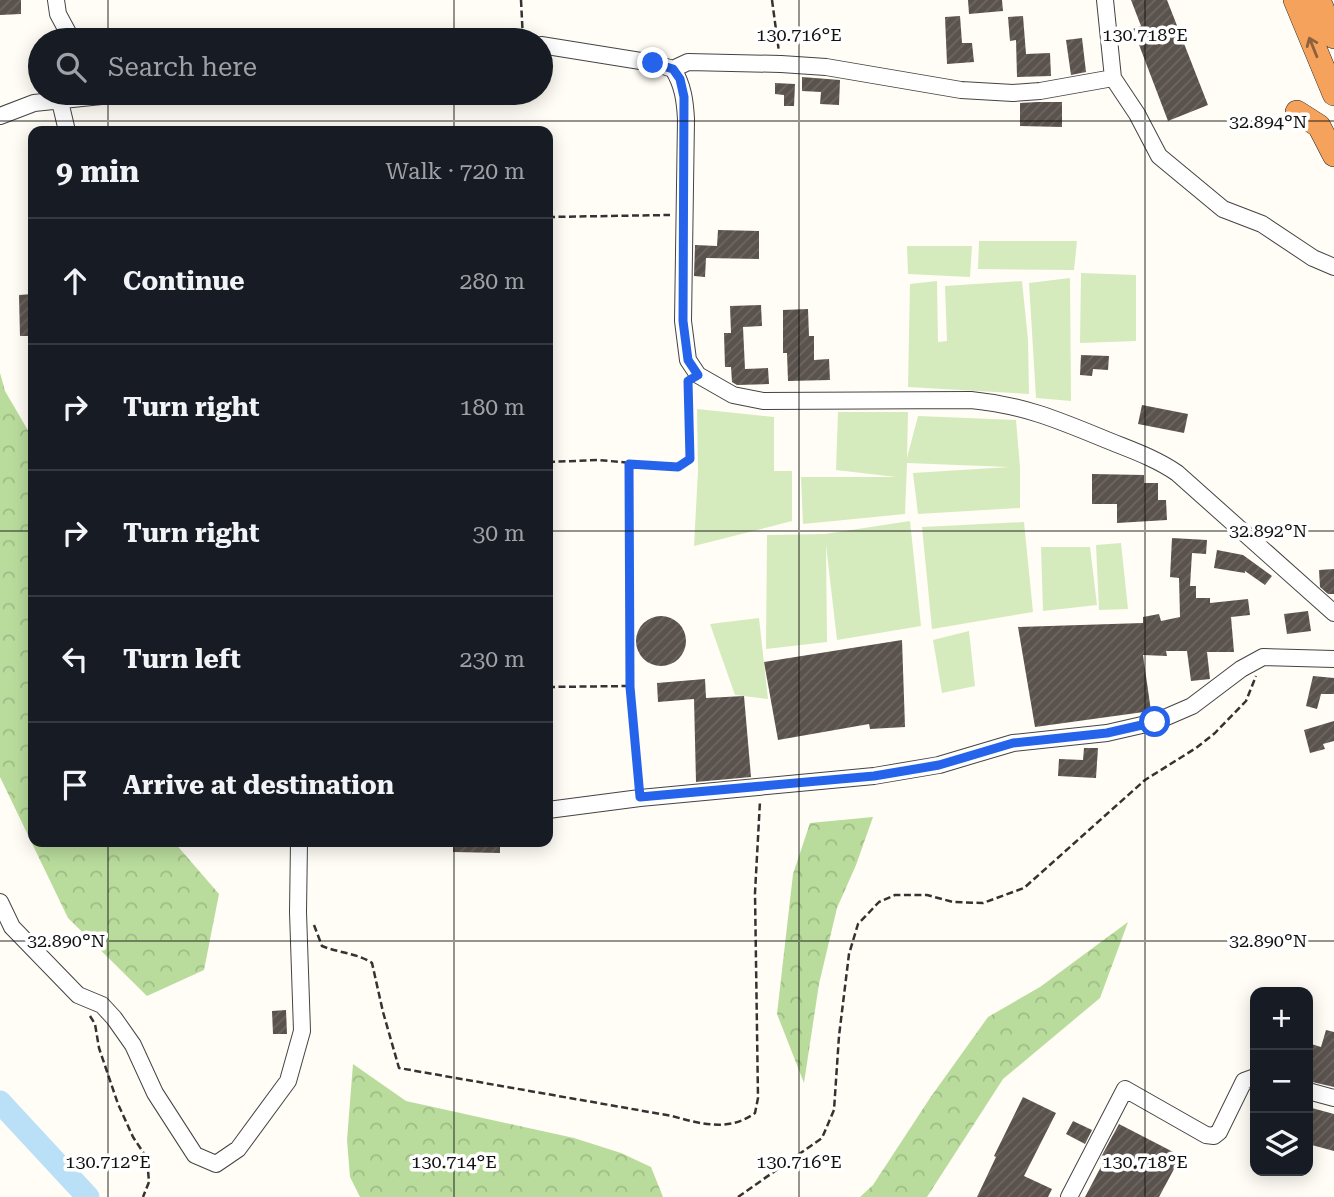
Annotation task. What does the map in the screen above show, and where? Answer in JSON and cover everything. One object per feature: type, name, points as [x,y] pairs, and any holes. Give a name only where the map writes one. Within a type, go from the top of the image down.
[{"type":"highway","points":[[1295,0],[1334,94]]},
{"type":"highway","points":[[1318,0],[1334,37]]},
{"type":"highway","points":[[1297,112],[1319,126],[1334,155]]},
{"type":"street","points":[[56,0],[57,28]]},
{"type":"street","points":[[56,0],[58,14],[66,28]]},
{"type":"street","points":[[1105,0],[1113,78],[1137,114],[1159,156],[1223,209],[1262,225],[1313,258],[1334,267]]},
{"type":"street","points":[[553,46],[653,63],[673,69],[680,79],[684,97],[684,342],[688,360],[698,375],[733,395],[763,401],[971,400],[1004,404],[1046,415],[1159,461],[1177,473],[1334,613]]},
{"type":"street","points":[[673,69],[688,62],[826,67],[961,90],[1013,93],[1113,78]]},
{"type":"street","points":[[0,117],[29,105]]},
{"type":"street","points":[[61,105],[66,126]]},
{"type":"street","points":[[553,809],[640,797],[761,788],[887,774],[939,765],[1013,743],[1107,733],[1155,722],[1192,706],[1263,657],[1334,659]]},
{"type":"street","points":[[0,902],[6,929],[78,995],[102,1006],[114,1018],[133,1045],[155,1093],[195,1155],[216,1164],[238,1149],[288,1081],[302,1031],[299,847]]},
{"type":"street","points":[[1069,1197],[1125,1089],[1206,1135],[1214,1136],[1219,1132],[1244,1081],[1250,1079]]},
{"type":"street","points":[[1313,1092],[1334,1098]]},
{"type":"path","points":[[521,0],[522,28]]},
{"type":"path","points":[[772,0],[781,64]]},
{"type":"path","points":[[553,217],[685,214]]},
{"type":"path","points":[[553,462],[598,460],[678,467],[690,459],[688,381],[698,375]]},
{"type":"path","points":[[629,464],[630,687],[640,797]]},
{"type":"path","points":[[738,1197],[822,1138],[834,1110],[839,1036],[849,954],[858,923],[879,902],[895,895],[927,895],[953,902],[983,903],[1024,888],[1145,780],[1196,748],[1232,717],[1246,701],[1255,681],[1258,664],[1263,657]]},
{"type":"path","points":[[553,687],[630,687]]},
{"type":"path","points":[[313,923],[322,946],[361,956],[372,963],[399,1068],[672,1116],[702,1124],[743,1122],[755,1113],[758,1098],[755,893],[761,788]]},
{"type":"path","points":[[78,995],[94,1024],[99,1048],[118,1104],[133,1137],[147,1158],[149,1182],[143,1197]]},
{"type":"green space","points":[[979,241],[1077,241],[1074,270],[978,269]]},
{"type":"green space","points":[[907,246],[972,246],[970,277],[908,274]]},
{"type":"green space","points":[[1081,273],[1136,275],[1136,341],[1080,343]]},
{"type":"green space","points":[[1070,278],[1071,401],[1036,398],[1029,283]]},
{"type":"green space","points":[[937,281],[938,342],[947,341],[945,286],[1022,281],[1028,340],[1029,394],[908,387],[910,284]]},
{"type":"green space","points":[[0,373],[5,391],[28,430],[28,835],[0,777]]},
{"type":"green space","points":[[697,409],[774,417],[774,471],[792,471],[792,521],[694,546],[698,471]]},
{"type":"green space","points":[[838,412],[908,412],[907,458],[918,416],[1016,420],[1020,508],[918,514],[913,473],[1009,467],[907,463],[905,514],[803,524],[801,477],[896,477],[836,470]]},
{"type":"green space","points":[[910,521],[921,626],[837,640],[826,545],[827,642],[766,649],[767,535],[825,534]]},
{"type":"green space","points":[[1024,522],[1033,612],[932,629],[922,527]]},
{"type":"green space","points":[[1121,543],[1128,609],[1099,610],[1096,545]]},
{"type":"green space","points":[[1041,547],[1090,547],[1097,605],[1043,611]]},
{"type":"green space","points":[[759,618],[768,699],[735,695],[710,624]]},
{"type":"green space","points":[[969,631],[975,686],[942,693],[933,640]]},
{"type":"green space","points":[[873,817],[837,908],[819,984],[804,1083],[777,1014],[793,874],[810,823]]},
{"type":"green space","points":[[34,847],[178,847],[219,894],[204,970],[147,996],[68,918]]},
{"type":"green space","points":[[1128,922],[1100,998],[1003,1079],[927,1197],[860,1197],[873,1185],[930,1098],[988,1017],[1040,987]]},
{"type":"green space","points":[[353,1064],[406,1101],[574,1138],[621,1153],[651,1167],[663,1197],[360,1197],[350,1177],[347,1140]]},
{"type":"building","points":[[0,0],[21,0],[21,14],[0,15]]},
{"type":"building","points":[[968,0],[1002,0],[1003,11],[969,14]]},
{"type":"building","points":[[1131,0],[1167,0],[1208,105],[1168,121],[1133,29],[1141,26]]},
{"type":"building","points":[[960,16],[962,43],[972,43],[974,62],[947,64],[945,17]]},
{"type":"building","points":[[1023,16],[1026,54],[1050,53],[1051,76],[1017,77],[1016,40],[1010,41],[1008,17]]},
{"type":"building","points":[[1082,38],[1086,72],[1071,75],[1066,40]]},
{"type":"building","points":[[802,77],[840,80],[839,105],[820,104],[821,92],[802,91]]},
{"type":"building","points":[[775,83],[795,84],[794,106],[784,106],[784,95],[775,94]]},
{"type":"building","points":[[1062,102],[1062,127],[1020,126],[1020,103]]},
{"type":"building","points":[[718,230],[759,231],[759,259],[706,258],[705,277],[694,276],[695,245],[717,246]]},
{"type":"building","points":[[28,294],[28,336],[20,336],[19,295]]},
{"type":"building","points":[[761,305],[762,326],[743,327],[745,369],[768,368],[769,384],[737,385],[732,382],[731,367],[725,367],[724,333],[731,333],[730,306]]},
{"type":"building","points":[[808,309],[809,336],[814,336],[814,360],[829,359],[830,380],[788,381],[787,353],[783,353],[783,310]]},
{"type":"building","points":[[1081,355],[1109,356],[1108,370],[1093,369],[1092,376],[1080,375]]},
{"type":"building","points":[[1142,405],[1188,414],[1184,433],[1138,424]]},
{"type":"building","points":[[1092,474],[1144,475],[1144,483],[1158,483],[1158,500],[1166,500],[1167,520],[1117,523],[1117,504],[1092,504]]},
{"type":"building","points":[[1172,538],[1207,540],[1206,554],[1192,553],[1190,586],[1196,586],[1196,598],[1210,598],[1210,603],[1248,599],[1250,615],[1231,617],[1234,652],[1207,652],[1210,679],[1191,681],[1187,651],[1166,651],[1167,656],[1143,655],[1151,711],[1035,727],[1018,627],[1143,623],[1143,617],[1159,614],[1161,621],[1180,617],[1179,578],[1170,577]]},
{"type":"building","points":[[1217,550],[1243,555],[1272,576],[1265,585],[1245,571],[1214,568]]},
{"type":"building","points":[[1334,569],[1334,594],[1328,594],[1320,587],[1319,570]]},
{"type":"building","points":[[1308,611],[1311,631],[1287,634],[1284,614]]},
{"type":"building","points":[[661,616],[679,623],[686,641],[679,659],[661,666],[643,659],[636,641],[643,623]]},
{"type":"building","points":[[902,640],[905,727],[870,729],[869,724],[778,740],[764,662]]},
{"type":"building","points":[[1313,676],[1334,678],[1334,694],[1321,694],[1317,709],[1306,706]]},
{"type":"building","points":[[705,679],[706,698],[744,696],[751,777],[696,782],[694,699],[658,702],[657,683]]},
{"type":"building","points":[[1334,721],[1334,741],[1323,744],[1325,749],[1310,753],[1304,730]]},
{"type":"building","points":[[1084,748],[1098,748],[1096,778],[1058,776],[1059,759],[1083,760]]},
{"type":"building","points":[[453,847],[500,847],[500,853],[453,852]]},
{"type":"building","points":[[286,1010],[287,1034],[273,1034],[272,1011]]},
{"type":"building","points":[[1326,1030],[1334,1032],[1334,1087],[1313,1082],[1313,1045],[1321,1047]]},
{"type":"building","points":[[1023,1097],[1056,1113],[1024,1176],[1052,1189],[1048,1197],[977,1197],[996,1157],[994,1156]]},
{"type":"building","points":[[1313,1108],[1334,1114],[1334,1151],[1313,1145]]},
{"type":"building","points":[[1073,1121],[1092,1130],[1085,1144],[1066,1134]]},
{"type":"building","points":[[1119,1124],[1181,1156],[1159,1197],[1085,1197],[1104,1161],[1100,1159]]},
{"type":"waterway","points":[[0,1102],[88,1197]]},
{"type":"route","points":[[653,63],[673,69],[680,79],[684,97],[684,342],[688,360],[698,375],[688,381],[690,459],[678,467],[629,464],[630,687],[640,797],[874,776],[939,765],[1013,743],[1107,733],[1155,722]]}]
